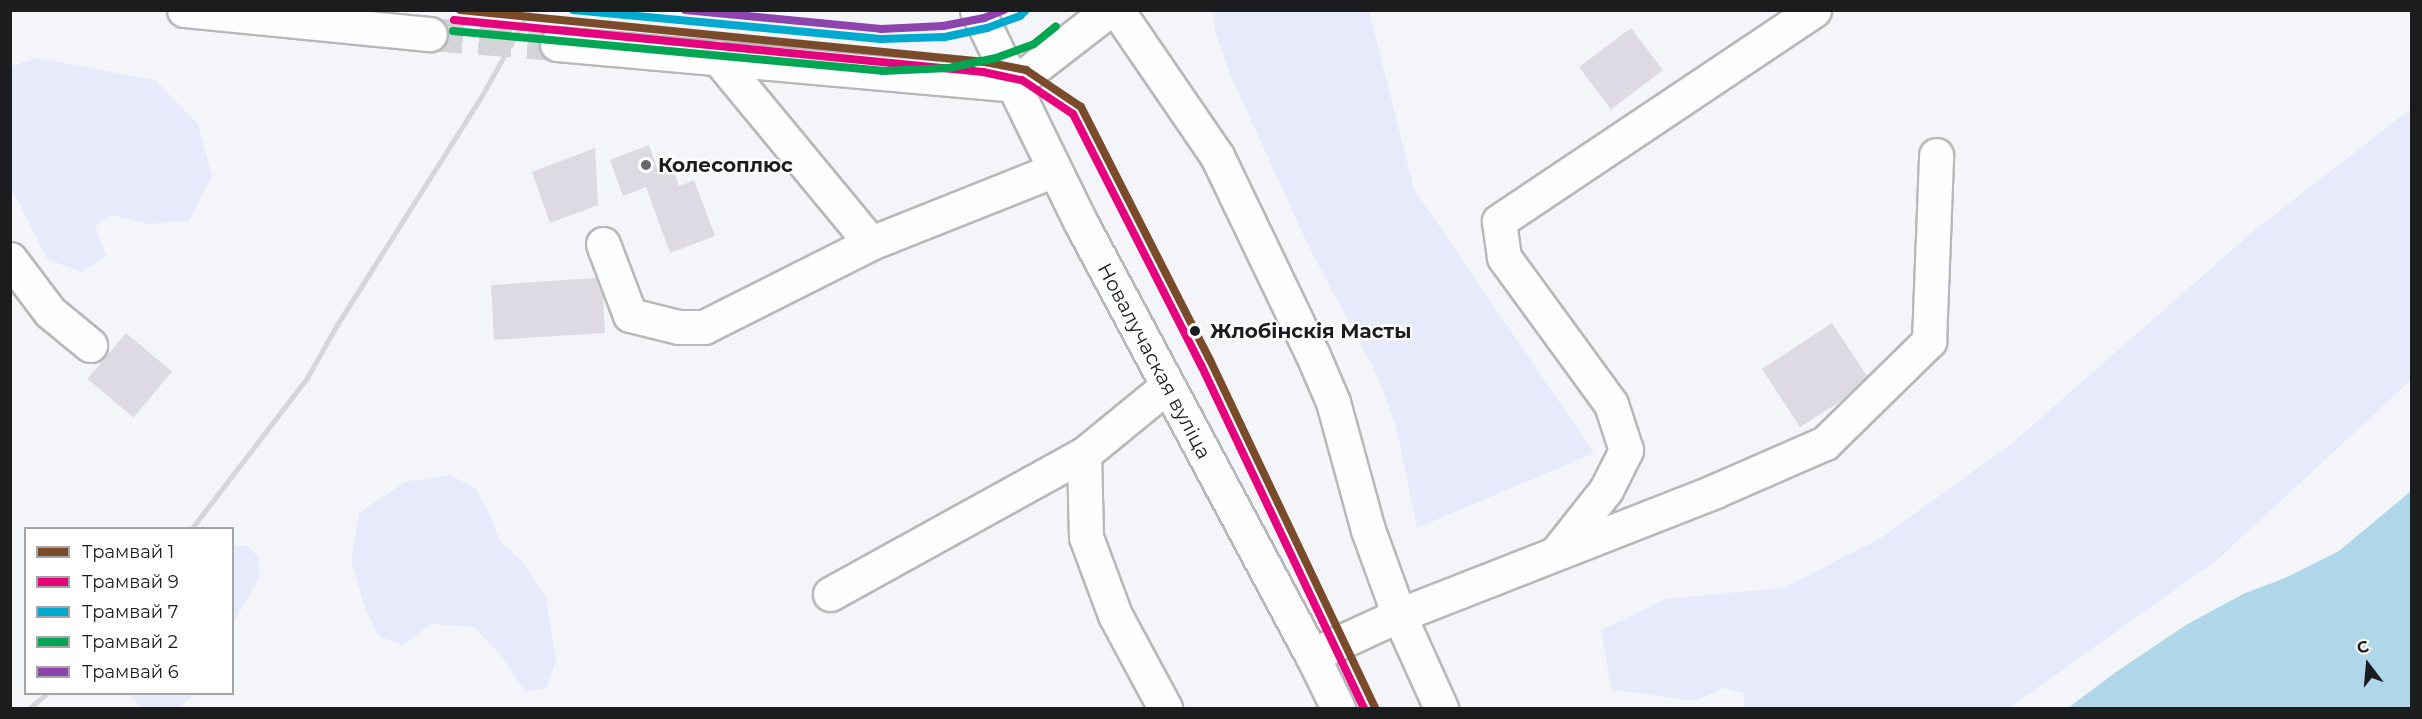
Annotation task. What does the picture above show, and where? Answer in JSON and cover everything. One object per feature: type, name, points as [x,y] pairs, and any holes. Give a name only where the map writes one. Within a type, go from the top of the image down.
[{"type":"main road","points":[[184,10],[430,34]]},
{"type":"main road","name":"Новалучаская вуліца","points":[[977,10],[1054,170],[1166,387],[1312,655],[1338,708]]},
{"type":"main road","points":[[557,44],[1012,85],[1109,10]]},
{"type":"main road","points":[[1117,10],[1217,156],[1312,353],[1333,402],[1368,530],[1399,615],[1441,708]]},
{"type":"main road","points":[[1555,554],[1606,489],[1626,450],[1611,404],[1504,257],[1499,221],[1814,10]]},
{"type":"main road","points":[[717,57],[871,243]]},
{"type":"main road","points":[[1312,655],[1399,615],[1715,491],[1825,443],[1929,341],[1936,155]]},
{"type":"main road","points":[[603,244],[630,315],[680,327],[704,327],[871,243],[1054,170]]},
{"type":"main road","points":[[10,259],[50,312],[90,345]]},
{"type":"main road","points":[[830,594],[1084,454],[1166,387]]},
{"type":"main road","points":[[1084,454],[1086,537],[1115,615],[1165,708]]},
{"type":"shaded area","points":[[1213,11],[1369,11],[1414,189],[1594,453],[1417,528],[1396,426],[1376,373],[1309,247],[1230,74],[1215,31]]},
{"type":"shaded area","points":[[37,58],[155,80],[198,124],[212,176],[189,221],[149,224],[112,215],[95,226],[106,256],[81,272],[47,259],[11,187],[11,66]]},
{"type":"shaded area","points":[[2411,109],[2411,380],[2218,559],[2009,708],[1745,708],[1743,693],[1724,688],[1695,701],[1611,689],[1601,630],[1666,599],[1783,588],[1881,538],[2010,445],[2257,228]]},
{"type":"shaded area","points":[[450,475],[475,488],[488,511],[500,541],[522,561],[546,598],[556,659],[547,688],[525,692],[500,654],[474,627],[431,624],[403,645],[380,637],[366,611],[351,560],[359,513],[405,482]]},
{"type":"shaded area","points":[[234,546],[248,546],[259,558],[258,579],[234,622]]},
{"type":"shaded area","points":[[129,695],[193,695],[179,708],[141,708]]},
{"type":"water","points":[[2411,491],[2411,708],[2068,708],[2116,672],[2186,625],[2243,594],[2285,578],[2339,551]]},
{"type":"building","points":[[1631,28],[1663,70],[1611,109],[1579,67]]},
{"type":"building","points":[[649,145],[657,168],[671,164],[679,186],[694,180],[715,236],[670,253],[646,187],[623,196],[610,160]]},
{"type":"building","points":[[595,148],[598,205],[550,223],[532,172]]},
{"type":"building","points":[[596,278],[603,296],[605,333],[494,340],[491,285]]},
{"type":"building","points":[[1832,323],[1867,376],[1841,401],[1800,427],[1762,369]]},
{"type":"building","points":[[126,333],[172,372],[133,418],[87,379]]},
{"type":"tunnel","points":[[430,34],[557,44]]},
{"type":"railway","points":[[193,527],[307,378],[337,325],[480,99],[530,10]]},
{"type":"railway","points":[[30,708],[45,695]]},
{"type":"tram line","name":"1","points":[[460,10],[985,62],[1026,70],[1081,107],[1210,360],[1375,708]]},
{"type":"tram line","name":"7","points":[[573,10],[881,39],[945,37],[987,28],[1020,16],[1026,10]]},
{"type":"tram line","name":"6","points":[[685,10],[881,29],[943,26],[984,18],[1004,10]]},
{"type":"tram line","name":"9","points":[[454,20],[983,72],[1022,80],[1073,114],[1201,365],[1364,708]]},
{"type":"tram line","name":"2","points":[[453,31],[882,71],[949,68],[996,58],[1034,44],[1056,26]]},
{"type":"place","name":"Колесоплюс","points":[[646,165]]},
{"type":"place","name":"Жлобінскія Масты","points":[[1195,331]]}]
